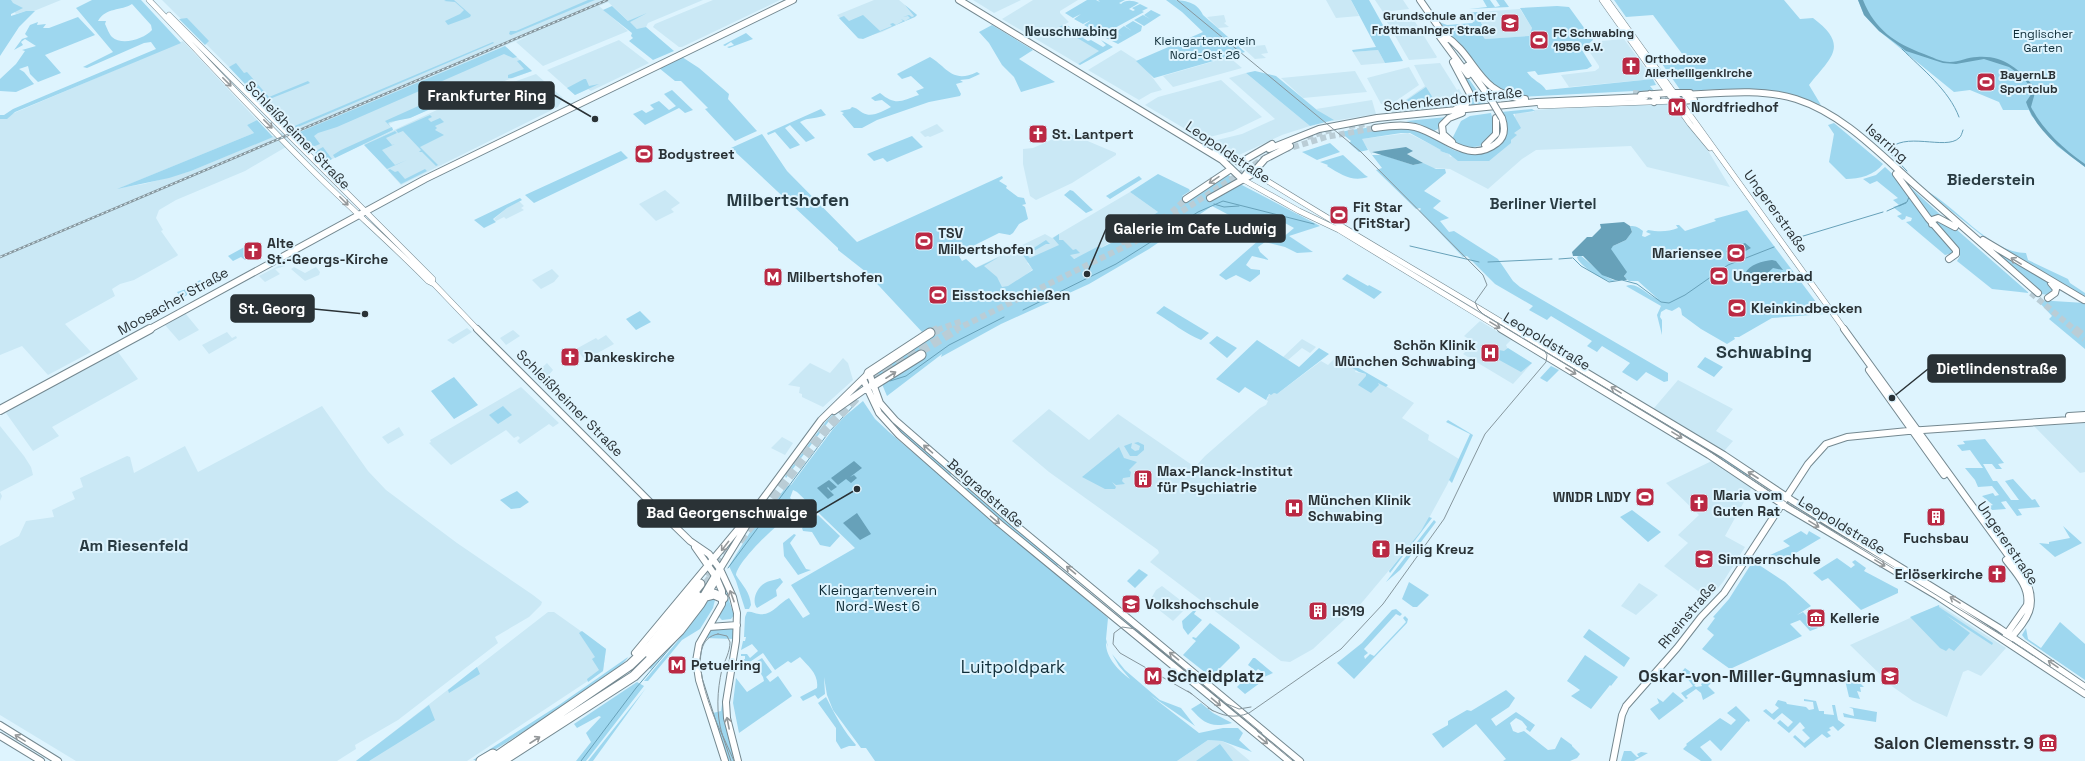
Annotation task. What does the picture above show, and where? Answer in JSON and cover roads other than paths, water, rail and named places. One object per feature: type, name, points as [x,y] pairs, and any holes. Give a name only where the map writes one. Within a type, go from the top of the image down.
[{"type":"highway","points":[[1241,162],[1276,141],[1303,131],[1337,123],[1365,123],[1377,126],[1410,126],[1434,136],[1457,149],[1472,151],[1484,150],[1494,146],[1502,137],[1504,126],[1487,98],[1415,0]]},
{"type":"highway","points":[[1420,0],[1442,35],[1452,41],[1493,90],[1506,97],[1518,99],[1657,98],[1654,102]]},
{"type":"highway","points":[[1442,35],[1440,41],[1470,93],[1468,101],[1454,110]]},
{"type":"highway","points":[[1647,97],[1671,93],[1761,90],[1796,96],[1817,104],[1839,116],[1870,145]]},
{"type":"highway","points":[[1518,99],[1634,93]]},
{"type":"highway","name":"Isarring","points":[[1681,99],[1755,93],[1794,98],[1828,113],[1870,145],[1906,182],[2034,293],[1943,209],[1906,182],[1847,130],[1819,110],[1782,98],[1755,95],[1681,99]]},
{"type":"highway","name":"Schenkendorfstraße","points":[[1365,123],[1462,112],[1647,97]]},
{"type":"highway","name":"Schenkendorfstraße","points":[[1269,149],[1314,131],[1454,110],[1554,101],[1647,97]]},
{"type":"highway","points":[[1499,106],[1561,98]]},
{"type":"highway","points":[[1681,99],[1767,98],[1798,104],[1828,118],[1847,130]]},
{"type":"highway","points":[[1462,112],[1446,120],[1441,128],[1448,140],[1464,147],[1478,147],[1492,140],[1498,130],[1499,118]]},
{"type":"highway","points":[[1377,126],[1436,115]]},
{"type":"highway","points":[[1210,198],[1242,180],[1265,159],[1290,146]]},
{"type":"highway","points":[[1257,152],[1259,158],[1265,159]]},
{"type":"highway","points":[[1186,199],[1231,168]]},
{"type":"highway","points":[[1906,182],[1932,224],[1956,250],[1956,254],[1949,259]]},
{"type":"highway","points":[[1943,209],[1979,237],[2046,279],[2084,300]]},
{"type":"highway","points":[[1932,224],[1932,220],[1934,218],[1944,219],[1961,231]]},
{"type":"highway","points":[[2046,279],[2056,289],[2054,295],[2048,298]]},
{"type":"highway","points":[[866,376],[930,333]]},
{"type":"highway","points":[[869,386],[920,355]]},
{"type":"highway","points":[[502,761],[595,695],[634,676],[647,665],[673,637],[703,597],[718,573]]},
{"type":"highway","points":[[481,761],[508,747],[634,670],[656,648],[702,585]]},
{"type":"highway","points":[[703,597],[714,594],[723,598]]},
{"type":"highway","points":[[595,695],[635,654]]},
{"type":"highway","points":[[490,761],[508,747]]},
{"type":"main road","name":"Schleißheimer Straße","points":[[149,0],[299,156],[357,214],[389,241],[428,281],[432,282],[534,387],[711,562],[732,597],[737,621],[726,702],[727,718],[738,761]]},
{"type":"main road","name":"Schleißheimer Straße","points":[[154,0],[433,279],[432,282]]},
{"type":"main road","points":[[357,214],[478,149],[787,0]]},
{"type":"main road","points":[[364,210],[459,162],[793,0]]},
{"type":"main road","name":"Ungererstraße","points":[[1602,0],[1671,93],[1681,99],[1717,157],[2031,589],[2032,606],[2008,636]]},
{"type":"main road","name":"Ungererstraße","points":[[1607,0],[1671,93]]},
{"type":"main road","points":[[962,1],[993,19]]},
{"type":"main road","name":"Leopoldstraße","points":[[993,19],[1216,152],[1241,162],[1283,192],[1312,210],[1380,248],[1717,452],[2008,636],[2085,687]]},
{"type":"main road","name":"Leopoldstraße","points":[[993,19],[1222,160],[1242,180],[1356,240],[1709,455],[1782,503],[1937,596],[2008,636],[2085,694]]},
{"type":"main road","points":[[1540,106],[1654,102],[1681,99]]},
{"type":"main road","points":[[299,156],[307,152]]},
{"type":"main road","points":[[1231,168],[1241,162]]},
{"type":"main road","points":[[1272,197],[1275,192],[1283,192]]},
{"type":"main road","points":[[1299,211],[1307,212],[1312,210]]},
{"type":"main road","name":"Moosacher Straße","points":[[0,405],[357,214]]},
{"type":"main road","name":"Moosacher Straße","points":[[0,410],[357,214]]},
{"type":"main road","points":[[635,654],[759,504],[832,408],[866,376]]},
{"type":"main road","name":"Belgradstraße","points":[[866,376],[884,419],[889,426],[999,522],[1289,761]]},
{"type":"main road","points":[[807,441],[842,404],[869,386]]},
{"type":"main road","name":"Belgradstraße","points":[[869,386],[892,418],[1017,526],[1300,761]]},
{"type":"main road","points":[[2056,420],[2085,415]]},
{"type":"main road","points":[[884,419],[892,418]]},
{"type":"main road","points":[[889,426],[892,418]]},
{"type":"main road","points":[[2056,420],[2085,419]]},
{"type":"main road","name":"Rheinstraße","points":[[1613,761],[1623,712],[1626,706],[1677,648],[1701,617],[1724,593],[1812,458],[1831,441],[1847,437],[1914,430],[2056,420]]},
{"type":"main road","points":[[718,573],[759,504]]},
{"type":"main road","name":"Schleißheimer Straße","points":[[718,573],[723,598]]},
{"type":"main road","points":[[723,598],[716,617],[699,645],[696,667],[725,761]]},
{"type":"main road","points":[[1108,602],[1109,612]]},
{"type":"main road","points":[[716,617],[722,622],[737,621]]},
{"type":"main road","points":[[709,627],[737,621]]},
{"type":"main road","points":[[0,725],[58,761]]},
{"type":"main road","points":[[0,736],[41,761]]},
{"type":"waterway","points":[[1902,49],[1942,89],[1949,98],[1959,117]]},
{"type":"waterway","points":[[1907,171],[1888,151],[1895,145],[1914,141],[1945,143],[1960,137],[1963,130]]},
{"type":"waterway","points":[[1887,211],[1907,202],[1909,197]]},
{"type":"waterway","points":[[1215,204],[1223,201],[1314,224]]},
{"type":"waterway","points":[[1899,206],[1906,203]]},
{"type":"waterway","points":[[1023,310],[1116,264],[1198,212],[1215,204]]},
{"type":"waterway","points":[[1215,204],[1224,207],[1239,206]]},
{"type":"waterway","points":[[1790,240],[1883,212]]},
{"type":"waterway","points":[[1410,246],[1479,262]]},
{"type":"waterway","points":[[1573,258],[1581,266],[1609,282],[1622,280],[1637,284],[1661,302],[1669,303],[1685,295],[1728,265],[1774,247]]},
{"type":"waterway","points":[[1559,259],[1572,258]]},
{"type":"waterway","points":[[1488,262],[1552,259]]},
{"type":"waterway","points":[[890,381],[906,376],[949,345],[1004,317]]},
{"type":"waterway","points":[[728,568],[829,432],[858,401]]},
{"type":"waterway","points":[[581,761],[636,688],[681,635]]},
{"type":"tunnel","points":[[1633,93],[1649,94]]},
{"type":"tunnel","points":[[1646,99],[1679,98]]},
{"type":"tunnel","points":[[1349,126],[1366,124]]},
{"type":"tunnel","points":[[1284,150],[1326,137],[1375,128]]},
{"type":"tunnel","points":[[1307,137],[1334,129]]},
{"type":"tunnel","points":[[957,329],[1136,241],[1281,147]]},
{"type":"tunnel","points":[[1172,212],[1186,199]]},
{"type":"tunnel","points":[[1121,243],[1166,216]]},
{"type":"tunnel","points":[[2031,293],[2075,330]]},
{"type":"tunnel","points":[[937,330],[962,321]]},
{"type":"tunnel","points":[[930,333],[939,329]]},
{"type":"tunnel","points":[[886,372],[957,329]]},
{"type":"tunnel","points":[[2074,329],[2085,338]]},
{"type":"tunnel","points":[[851,397],[888,366]]},
{"type":"tunnel","points":[[739,541],[827,428],[856,398]]},
{"type":"tunnel","points":[[706,575],[740,532]]},
{"type":"tunnel","points":[[705,586],[714,574]]},
{"type":"tram line","points":[[1177,0],[1361,152],[1483,275],[1487,285],[1475,302],[1478,309],[1483,314],[1545,351]]},
{"type":"tram line","points":[[1241,716],[1249,713],[1341,649],[1383,604],[1444,519],[1485,434],[1546,362],[1547,355],[1545,351]]},
{"type":"tram line","points":[[1545,351],[1697,443],[1795,508],[2024,649],[2085,690]]},
{"type":"tram line","points":[[1191,694],[1120,653],[1113,644],[1114,633],[1122,627],[1136,629],[1241,716]]},
{"type":"tram line","points":[[718,634],[727,636],[730,642],[728,653],[722,669],[718,694],[718,710],[722,734],[707,696],[702,679],[700,663],[702,649],[707,639],[718,634]]},
{"type":"tram line","points":[[1188,691],[1191,694]]},
{"type":"tram line","points":[[1191,694],[1211,710]]},
{"type":"tram line","points":[[1227,704],[1239,709],[1251,707]]},
{"type":"tram line","points":[[1211,710],[1228,716],[1241,716]]},
{"type":"tram line","points":[[1241,716],[1262,733]]},
{"type":"tram line","points":[[1257,731],[1293,761]]},
{"type":"tram line","points":[[722,734],[734,761]]},
{"type":"tram line","points":[[722,734],[731,761]]},
{"type":"railway","points":[[0,257],[607,0]]},
{"type":"place","name":"Grundschule an der Fröttmaninger Straße","points":[[1510,23]]},
{"type":"place","name":"FC Schwabing 1956 e.V.","points":[[1539,40]]},
{"type":"place","name":"Orthodoxe Allerheiligenkirche","points":[[1631,66]]},
{"type":"place","name":"BayernLB Sportclub","points":[[1986,82]]},
{"type":"place","name":"Nordfriedhof","points":[[1677,107]]},
{"type":"place","name":"Frankfurter Ring","points":[[595,119]]},
{"type":"place","name":"St. Lantpert","points":[[1038,134]]},
{"type":"place","name":"Bodystreet","points":[[644,154]]},
{"type":"place","name":"Fit Star (FitStar)","points":[[1339,215]]},
{"type":"place","name":"TSV Milbertshofen","points":[[924,241]]},
{"type":"place","name":"Alte St.-Georgs-Kirche","points":[[253,251]]},
{"type":"place","name":"Mariensee","points":[[1736,253]]},
{"type":"place","name":"Galerie im Cafe Ludwig","points":[[1087,274]]},
{"type":"place","name":"Ungererbad","points":[[1719,276]]},
{"type":"place","name":"Milbertshofen","points":[[773,277]]},
{"type":"place","name":"Eisstockschießen","points":[[938,295]]},
{"type":"place","name":"Kleinkindbecken","points":[[1737,308]]},
{"type":"place","name":"St. Georg","points":[[365,314]]},
{"type":"place","name":"Schön Klinik München Schwabing","points":[[1490,353]]},
{"type":"place","name":"Dankeskirche","points":[[570,357]]},
{"type":"place","name":"Dietlindenstraße","points":[[1892,398]]},
{"type":"place","name":"Max-Planck-Institut für Psychiatrie","points":[[1143,479]]},
{"type":"place","name":"Bad Georgenschwaige","points":[[857,489]]},
{"type":"place","name":"WNDR LNDY","points":[[1645,497]]},
{"type":"place","name":"Maria vom Guten Rat","points":[[1699,503]]},
{"type":"place","name":"München Klinik Schwabing","points":[[1294,508]]},
{"type":"place","name":"Fuchsbau","points":[[1936,517]]},
{"type":"place","name":"Heilig Kreuz","points":[[1381,549]]},
{"type":"place","name":"Simmernschule","points":[[1704,559]]},
{"type":"place","name":"Erlöserkirche","points":[[1997,574]]},
{"type":"place","name":"Volkshochschule","points":[[1131,604]]},
{"type":"place","name":"HS19","points":[[1318,611]]},
{"type":"place","name":"Kellerie","points":[[1816,618]]},
{"type":"place","name":"Petuelring","points":[[677,665]]},
{"type":"place","name":"Scheidplatz","points":[[1153,676]]},
{"type":"place","name":"Oskar-von-Miller-Gymnasium","points":[[1890,676]]},
{"type":"place","name":"Salon Clemensstr. 9","points":[[2048,743]]},
{"type":"district","name":"Neuschwabing","points":[[1071,31]]},
{"type":"district","name":"Biederstein","points":[[1991,179]]},
{"type":"district","name":"Milbertshofen","points":[[788,200]]},
{"type":"district","name":"Berliner Viertel","points":[[1543,204]]},
{"type":"district","name":"Schwabing","points":[[1764,352]]},
{"type":"district","name":"Am Riesenfeld","points":[[134,545]]},
{"type":"park label","name":"Englischer Garten","points":[[2043,41]]},
{"type":"park label","name":"Kleingartenverein Nord-Ost 26","points":[[1205,48]]},
{"type":"park label","name":"Kleingartenverein Nord-West 6","points":[[878,598]]},
{"type":"park label","name":"Luitpoldpark","points":[[1013,667]]}]
